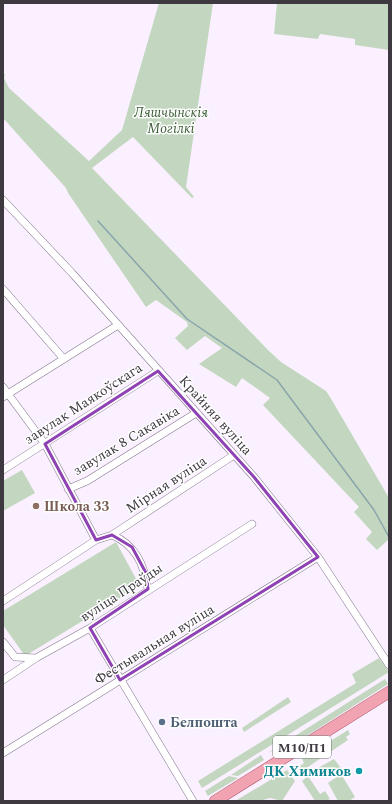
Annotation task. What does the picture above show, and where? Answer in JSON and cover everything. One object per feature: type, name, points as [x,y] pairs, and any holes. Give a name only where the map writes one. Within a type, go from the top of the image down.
[{"type":"main road","name":"М10/П1","points":[[215,801],[389,692]]},
{"type":"street","name":"Крайняя вуліца","points":[[3,200],[118,325],[234,455],[318,556],[389,665]]},
{"type":"street","points":[[3,289],[63,358]]},
{"type":"street","points":[[6,395],[118,325]]},
{"type":"street","name":"завулак Маякоўскага","points":[[3,470],[158,371]]},
{"type":"street","points":[[3,387],[6,395],[44,444],[96,540]]},
{"type":"street","name":"завулак 8 Сакавіка","points":[[68,489],[88,481],[196,413]]},
{"type":"street","name":"Мірная вуліца","points":[[4,600],[96,540],[112,535],[234,455]]},
{"type":"street","name":"вуліца Праўды","points":[[3,680],[36,658],[90,628],[148,589],[252,524]]},
{"type":"street","points":[[112,535],[127,542],[132,547],[146,573],[148,589]]},
{"type":"street","name":"Фестывальная вуліца","points":[[3,753],[318,556]]},
{"type":"street","points":[[90,628],[192,801]]},
{"type":"street","points":[[3,642],[15,657],[36,658]]},
{"type":"highlighted area","points":[[158,371],[254,477],[318,557],[120,680],[90,628],[148,589],[146,573],[132,547],[112,535],[96,540],[45,444]]},
{"type":"green space","name":"Ляшчынскія Могілкі","points":[[159,3],[213,3],[186,187],[194,197],[192,198],[133,137],[92,168],[269,351],[281,362],[326,391],[389,498],[389,539],[377,550],[366,539],[372,532],[354,512],[359,507],[263,405],[270,398],[242,378],[236,387],[199,364],[222,348],[205,336],[187,350],[175,338],[188,326],[187,322],[156,300],[146,307],[66,188],[3,118],[3,74],[5,74],[4,78],[9,88],[89,161],[122,130]]},
{"type":"green space","points":[[277,3],[389,3],[389,50],[355,45],[355,39],[320,34],[318,39],[274,34]]},
{"type":"green space","points":[[22,470],[35,493],[3,511],[3,481]]},
{"type":"green space","points":[[116,542],[140,586],[25,656],[3,625],[3,611]]},
{"type":"green space","points":[[379,658],[389,672],[202,788],[198,781],[356,683],[352,674]]},
{"type":"green space","points":[[385,679],[388,684],[297,742],[293,741],[268,753]]},
{"type":"green space","points":[[288,697],[291,702],[244,732],[242,728]]},
{"type":"green space","points":[[348,730],[350,734],[346,737],[348,740],[302,771],[300,766],[304,763],[302,759]]},
{"type":"green space","points":[[261,755],[264,760],[238,776],[231,775]]},
{"type":"green space","points":[[334,759],[341,768],[325,778],[318,768]]},
{"type":"green space","points":[[287,770],[295,781],[282,801],[270,798],[260,801],[235,801]]},
{"type":"green space","points":[[341,774],[355,797],[349,801],[338,801],[328,783]]},
{"type":"green space","points":[[229,776],[238,778],[208,796],[205,791]]},
{"type":"green space","points":[[308,776],[320,794],[325,791],[330,799],[326,801],[315,801],[302,781]]},
{"type":"waterway","points":[[98,221],[187,319],[277,380],[374,510],[389,537]]},
{"type":"place","name":"Школа 33","points":[[36,506]]},
{"type":"place","name":"Белпошта","points":[[162,722]]},
{"type":"place","name":"ДК Химиков","points":[[359,771]]}]
